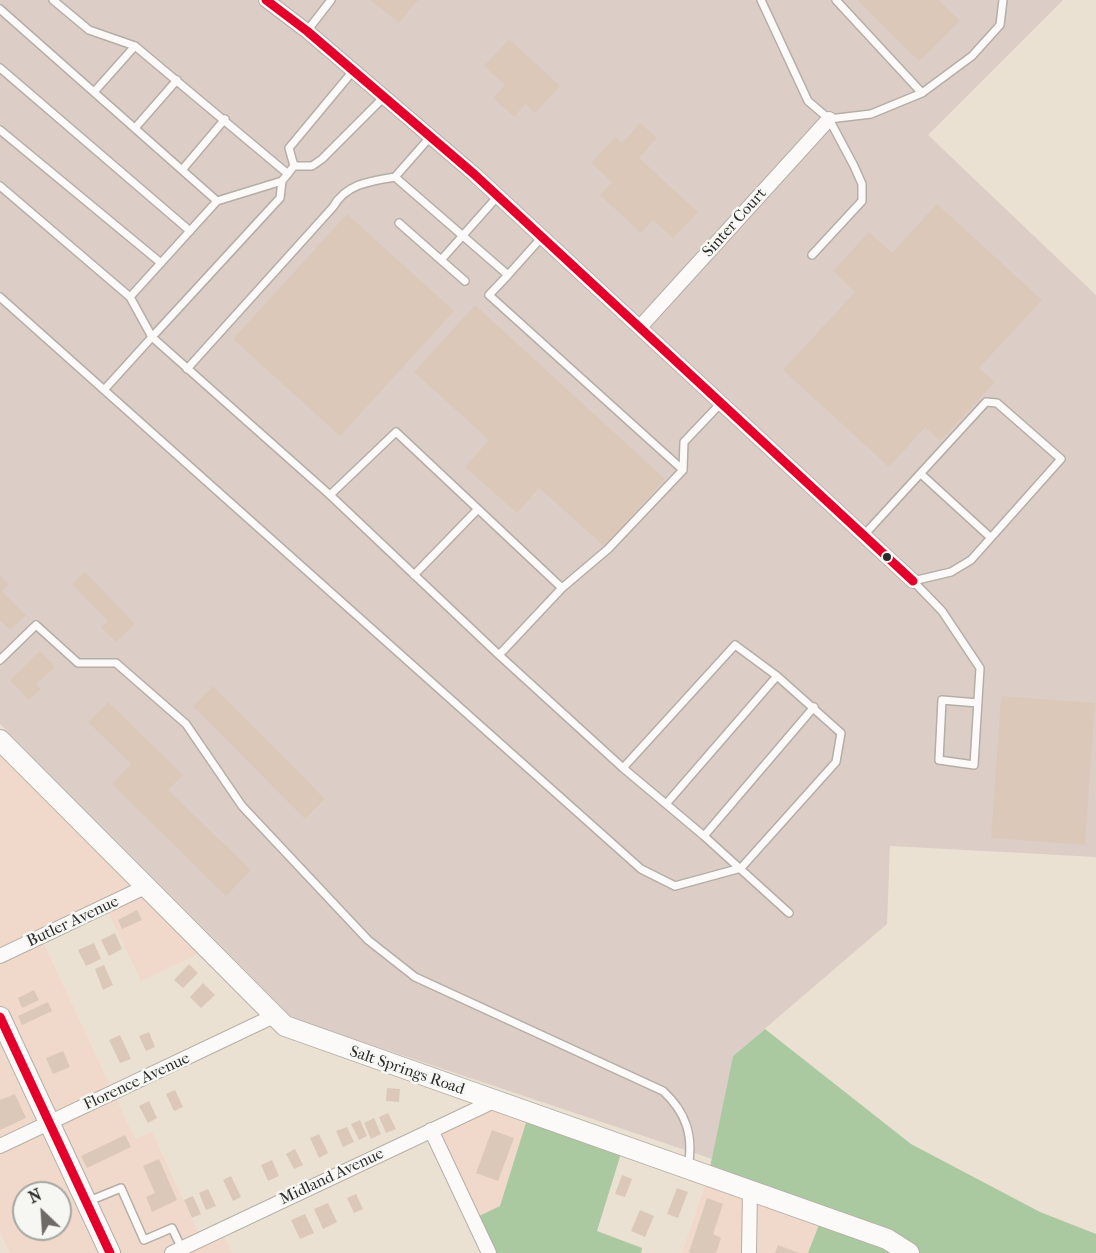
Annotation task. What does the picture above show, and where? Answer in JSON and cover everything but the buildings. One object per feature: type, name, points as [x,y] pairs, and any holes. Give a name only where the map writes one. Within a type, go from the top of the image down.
[{"type":"street","points":[[266,0],[307,31],[431,136],[543,236],[913,581]]},
{"type":"street","name":"Sinter Court","points":[[641,326],[829,119]]},
{"type":"street","name":"Salt Springs Road","points":[[0,740],[274,1017],[293,1031],[887,1239],[909,1253]]},
{"type":"street","name":"Butler Avenue","points":[[0,957],[145,887]]},
{"type":"street","points":[[0,1017],[110,1253]]},
{"type":"street","name":"Florence Avenue","points":[[0,1146],[274,1017]]},
{"type":"street","name":"Midland Avenue","points":[[177,1251],[492,1102]]},
{"type":"street","points":[[431,1130],[489,1253]]},
{"type":"street","points":[[749,1253],[750,1191]]},
{"type":"lane","points":[[53,0],[89,30],[135,46],[288,174]]},
{"type":"lane","points":[[307,31],[331,0]]},
{"type":"lane","points":[[761,0],[808,101],[829,119],[862,184],[862,201],[812,255]]},
{"type":"lane","points":[[836,0],[922,93]]},
{"type":"lane","points":[[829,119],[871,114],[922,93],[972,56],[1000,25],[1003,0]]},
{"type":"lane","points":[[0,9],[217,201]]},
{"type":"lane","points":[[94,92],[135,46]]},
{"type":"lane","points":[[0,68],[190,231]]},
{"type":"lane","points":[[294,166],[289,148],[353,71]]},
{"type":"lane","points":[[135,128],[177,80]]},
{"type":"lane","points":[[294,166],[312,166],[317,163],[384,97]]},
{"type":"lane","points":[[183,170],[225,119]]},
{"type":"lane","points":[[0,130],[161,263]]},
{"type":"lane","points":[[187,369],[333,207],[340,195],[367,181],[395,177],[431,136]]},
{"type":"lane","points":[[130,297],[217,201],[282,181],[294,166]]},
{"type":"lane","points":[[395,177],[508,275]]},
{"type":"lane","points":[[104,390],[280,198],[282,181]]},
{"type":"lane","points":[[0,186],[130,297],[152,338],[330,495],[499,656],[623,768],[741,868],[789,913]]},
{"type":"lane","points":[[441,260],[498,196]]},
{"type":"lane","points":[[399,223],[465,281]]},
{"type":"lane","points":[[543,236],[489,296],[682,470]]},
{"type":"lane","points":[[0,297],[641,869],[675,886],[741,868],[836,762],[841,733],[777,675],[735,645],[623,768]]},
{"type":"lane","points":[[499,656],[562,588],[608,549],[682,470],[684,442],[722,402]]},
{"type":"lane","points":[[864,535],[986,402],[997,403],[1061,459],[971,560],[951,572],[913,581]]},
{"type":"lane","points":[[330,495],[396,432],[562,588]]},
{"type":"lane","points":[[921,474],[990,537]]},
{"type":"lane","points":[[414,575],[478,509]]},
{"type":"lane","points":[[913,581],[942,611],[980,668],[978,703],[974,765],[939,760],[942,700],[978,703]]},
{"type":"lane","points":[[0,660],[36,625],[78,663],[116,663],[186,724],[242,806],[368,940],[415,977],[663,1091],[677,1104],[688,1128],[691,1148],[687,1169]]},
{"type":"lane","points":[[666,804],[777,675]]},
{"type":"lane","points":[[704,836],[814,707]]},
{"type":"lane","points":[[86,1202],[121,1188],[144,1240],[172,1228],[177,1251]]},
{"type":"shaded area","points":[[0,0],[1063,0],[928,135],[1096,295],[1096,857],[890,846],[887,924],[733,1056],[712,1159],[294,1019],[0,724]]},
{"type":"shaded area","points":[[0,740],[207,950],[141,981],[106,908],[41,938],[135,1139],[152,1132],[201,1239],[221,1230],[232,1253],[10,1253],[0,1232]]},
{"type":"shaded area","points":[[492,1102],[529,1113],[500,1207],[473,1219],[431,1130]]},
{"type":"shaded area","points":[[708,1177],[822,1217],[808,1253],[682,1253]]},
{"type":"green space","points":[[765,1029],[911,1144],[1040,1212],[1096,1234],[1096,1253],[808,1253],[822,1217],[708,1177],[733,1056]]},
{"type":"green space","points":[[529,1113],[623,1147],[597,1231],[642,1248],[641,1253],[489,1253],[473,1219],[500,1206]]},
{"type":"transit line","points":[[266,0],[307,31],[474,174],[913,581]]},
{"type":"transit line","points":[[0,1017],[110,1253]]}]
